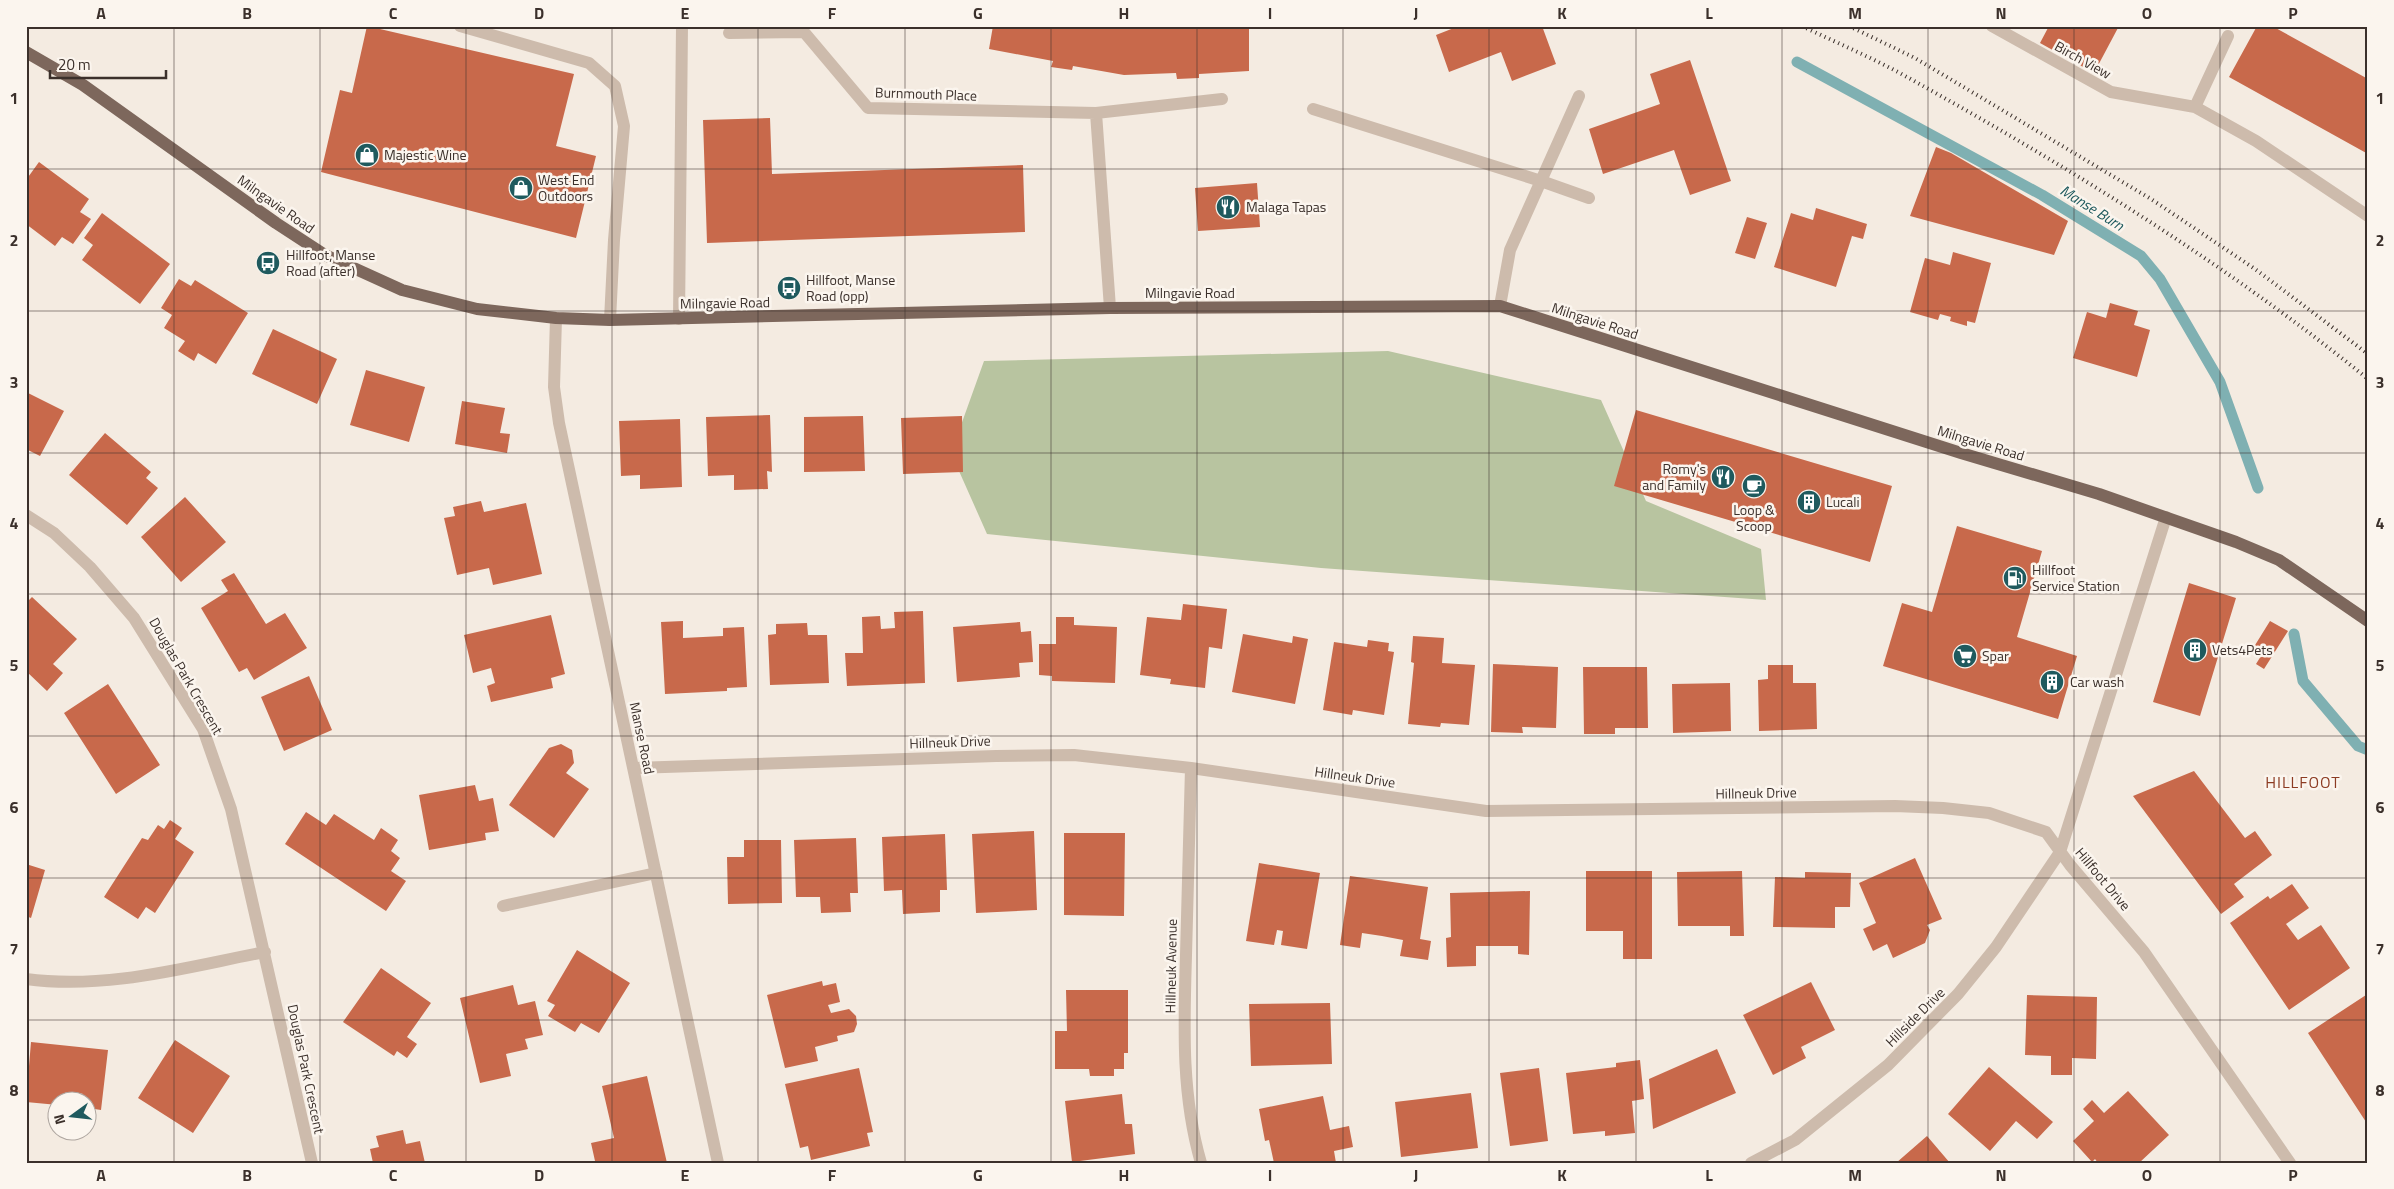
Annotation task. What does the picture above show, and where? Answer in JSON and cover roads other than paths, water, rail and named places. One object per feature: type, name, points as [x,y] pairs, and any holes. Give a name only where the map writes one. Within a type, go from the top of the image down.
[{"type":"main road","name":"Milngavie Road","points":[[26,52],[83,85],[276,223],[325,255],[402,290],[478,310],[556,318],[610,320],[1110,308],[1500,306],[2166,517],[2236,542],[2278,560],[2368,621]]},
{"type":"street","points":[[460,26],[589,63],[615,86],[624,126],[614,240],[610,320]]},
{"type":"street","points":[[679,319],[682,26]]},
{"type":"street","name":"Birch View","points":[[1992,26],[2111,92],[2195,107],[2256,141],[2368,216]]},
{"type":"street","name":"Burnmouth Place","points":[[729,33],[804,32],[868,108],[1096,113],[1222,100]]},
{"type":"street","points":[[2195,107],[2228,36]]},
{"type":"street","points":[[1500,306],[1510,250],[1578,96]]},
{"type":"street","points":[[1313,108],[1541,181],[1588,198]]},
{"type":"street","points":[[1096,113],[1110,308]]},
{"type":"street","name":"Manse Road","points":[[556,318],[554,387],[559,423],[718,1163]]},
{"type":"street","name":"Douglas Park Crescent","points":[[26,515],[54,533],[90,567],[134,618],[202,728],[232,809],[312,1163]]},
{"type":"street","name":"Hillfoot Drive","points":[[2166,517],[2060,852],[2144,952],[2290,1163]]},
{"type":"street","name":"Hillneuk Drive","points":[[634,768],[1064,755],[1191,768],[1486,811],[1895,806],[1943,808],[1989,813],[2046,832],[2060,852]]},
{"type":"street","name":"Hillneuk Avenue","points":[[1191,768],[1184,1025],[1192,1132],[1201,1163]]},
{"type":"street","name":"Hillside Drive","points":[[1751,1163],[1795,1140],[1888,1065],[1958,994],[1996,946],[2060,852]]},
{"type":"street","points":[[503,906],[656,873]]},
{"type":"street","points":[[26,979],[58,983],[117,980],[265,952]]},
{"type":"waterway","name":"Manse Burn","points":[[1797,62],[2042,195],[2141,256],[2160,279],[2220,382],[2258,488]]},
{"type":"waterway","name":"Manse Burn","points":[[2294,634],[2303,681],[2358,746],[2368,750]]},
{"type":"railway","points":[[1802,26],[1907,77],[2085,181],[2144,218],[2258,295],[2368,379]]},
{"type":"railway","points":[[1849,26],[1915,58],[2151,199],[2255,269],[2368,354]]},
{"type":"place","name":"Majestic Wine","points":[[367,155]]},
{"type":"place","name":"West End Outdoors","points":[[521,188]]},
{"type":"place","name":"Malaga Tapas","points":[[1228,207]]},
{"type":"place","name":"Hillfoot, Manse Road (after)","points":[[268,263]]},
{"type":"place","name":"Hillfoot, Manse Road (opp)","points":[[789,288]]},
{"type":"place","name":"Romy's and Family","points":[[1723,477]]},
{"type":"place","name":"Loop & Scoop","points":[[1754,486]]},
{"type":"place","name":"Lucali","points":[[1809,502]]},
{"type":"place","name":"Hillfoot Service Station","points":[[2015,578]]},
{"type":"place","name":"Vets4Pets","points":[[2195,650]]},
{"type":"place","name":"Spar","points":[[1965,656]]},
{"type":"place","name":"Car wash","points":[[2052,682]]},
{"type":"district","name":"HILLFOOT","points":[[2303,782]]}]
